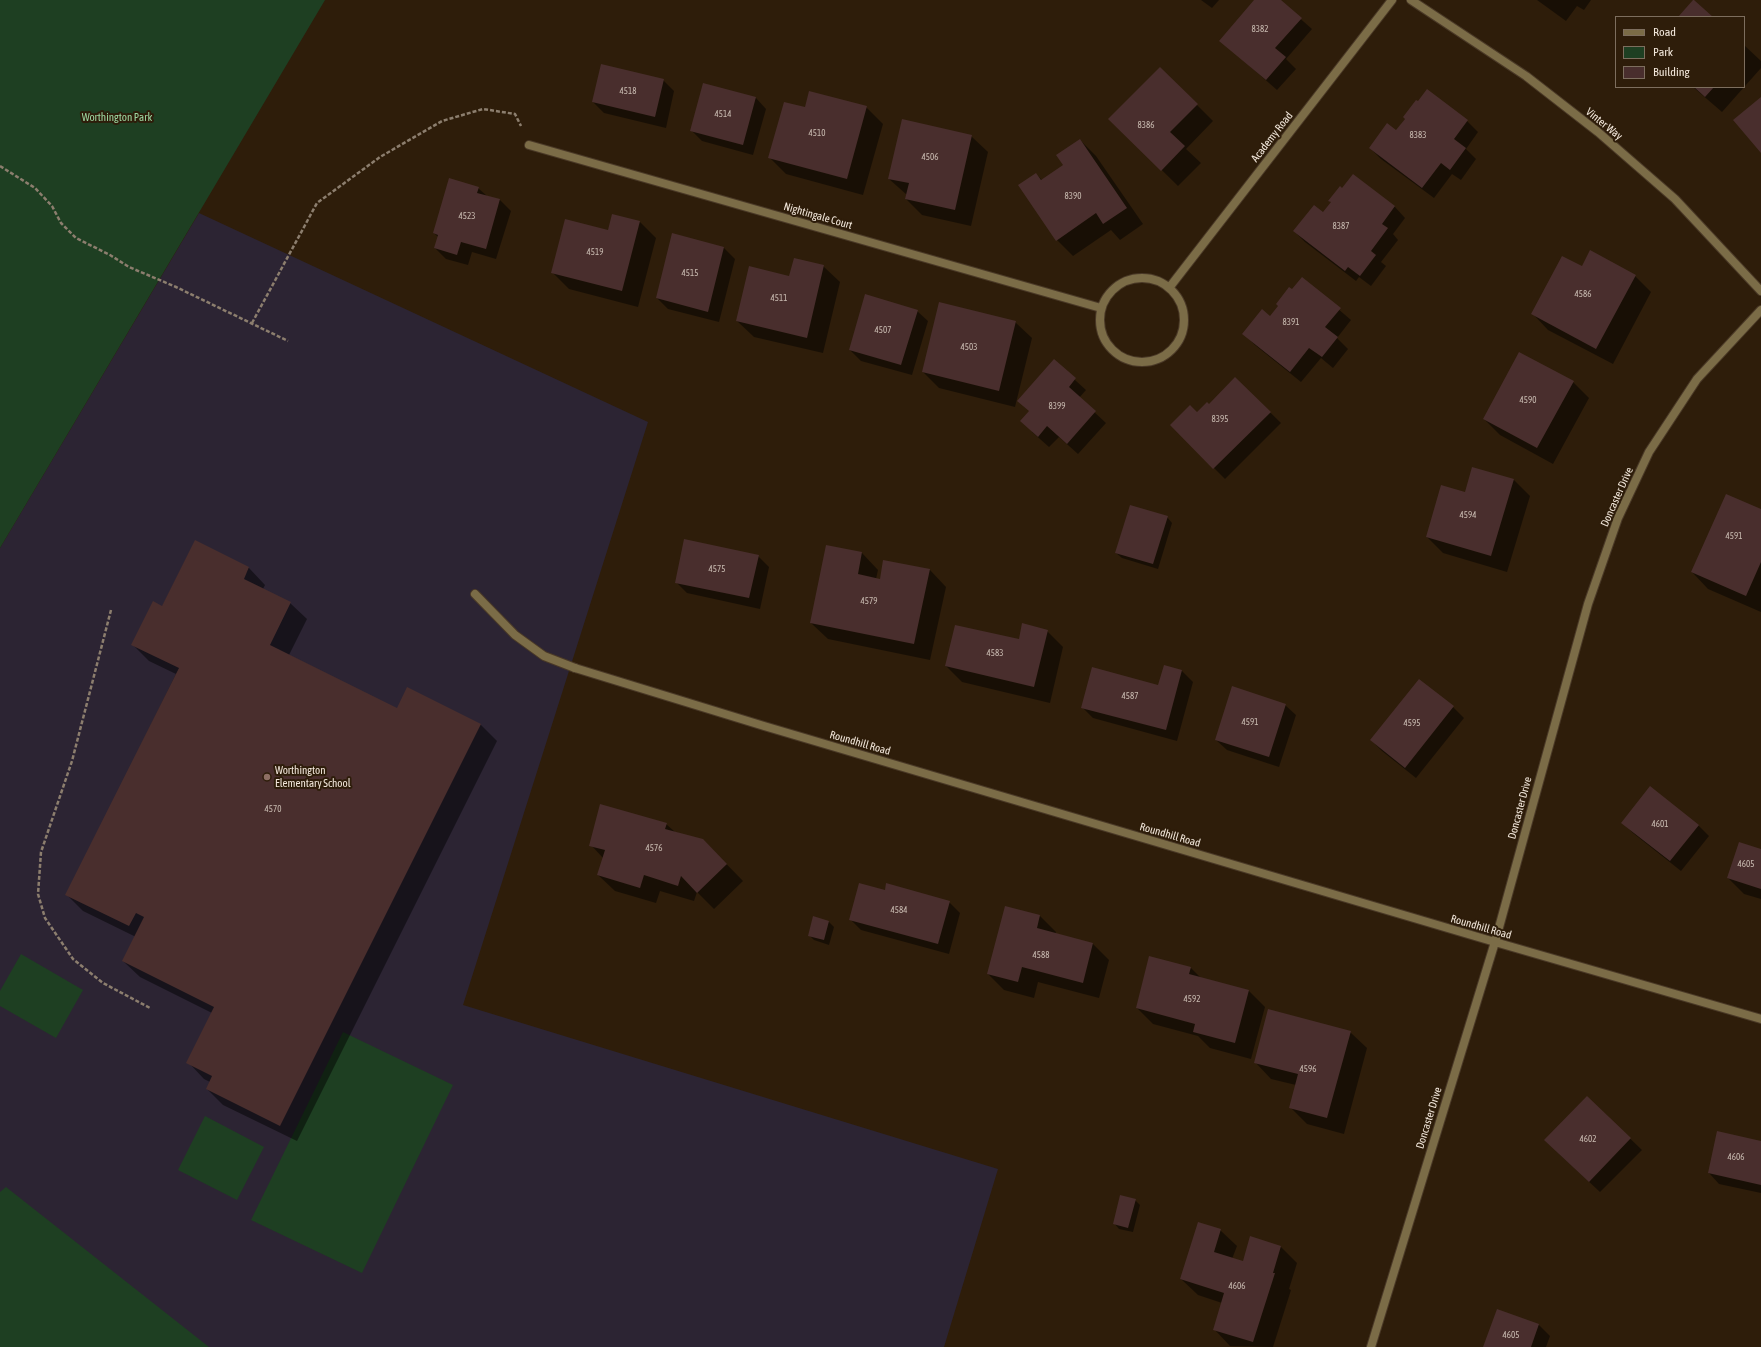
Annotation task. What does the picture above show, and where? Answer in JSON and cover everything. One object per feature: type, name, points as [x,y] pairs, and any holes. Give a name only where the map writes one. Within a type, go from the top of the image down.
[{"type":"street","name":"Academy Road","points":[[1169,288],[1392,0]]},
{"type":"street","name":"Vinter Way","points":[[1411,0],[1526,76],[1598,132],[1676,200],[1761,291]]},
{"type":"street","name":"Nightingale Court","points":[[529,145],[1101,308]]},
{"type":"street","points":[[1143,278],[1157,280],[1169,288],[1181,302],[1185,318],[1183,334],[1175,347],[1166,355],[1153,361],[1137,362],[1120,357],[1109,347],[1100,327],[1101,308],[1110,292],[1128,280],[1143,278]]},
{"type":"street","name":"Doncaster Drive","points":[[1371,1347],[1494,942],[1588,604],[1618,518],[1649,452],[1697,379],[1761,310]]},
{"type":"street","name":"Roundhill Road","points":[[476,594],[515,636],[544,656],[575,668],[764,726],[1494,942],[1761,1019]]},
{"type":"path","points":[[252,324],[317,203],[380,157],[442,121],[483,109],[515,114],[529,145]]},
{"type":"path","points":[[0,166],[35,188],[52,206],[61,224],[76,238],[110,255],[129,267],[176,287],[288,341]]},
{"type":"path","points":[[110,610],[72,761],[41,852],[38,894],[45,918],[73,959],[103,983],[150,1008]]},
{"type":"shaded area","name":"Worthington Elementary School","points":[[199,213],[648,422],[463,1005],[998,1169],[944,1347],[0,1347],[0,548]]},
{"type":"green space","name":"Worthington Park","points":[[0,0],[325,0],[0,548]]},
{"type":"green space","points":[[21,954],[83,990],[56,1038],[0,1006],[0,991]]},
{"type":"green space","points":[[343,1032],[453,1085],[362,1273],[251,1220]]},
{"type":"green space","points":[[205,1116],[264,1147],[237,1200],[178,1170]]},
{"type":"green space","points":[[6,1187],[209,1347],[0,1347],[0,1192]]},
{"type":"building","points":[[1254,0],[1281,0],[1302,18],[1275,48],[1286,57],[1266,80],[1219,41]]},
{"type":"building","points":[[1694,0],[1712,16],[1679,16]]},
{"type":"building","points":[[601,64],[664,79],[655,117],[592,102]]},
{"type":"building","points":[[1160,67],[1198,104],[1170,132],[1185,146],[1161,171],[1108,119]]},
{"type":"building","points":[[703,83],[756,97],[743,145],[690,131]]},
{"type":"building","points":[[1695,88],[1713,88],[1705,97]]},
{"type":"building","points":[[1427,89],[1468,120],[1454,139],[1466,148],[1450,170],[1441,163],[1422,188],[1369,148],[1387,123],[1396,130],[1405,119],[1403,117]]},
{"type":"building","points":[[809,91],[867,106],[847,179],[768,158],[784,102],[805,107]]},
{"type":"building","points":[[1761,97],[1761,153],[1733,120]]},
{"type":"building","points":[[902,119],[972,135],[955,210],[905,199],[909,183],[888,179]]},
{"type":"building","points":[[1080,139],[1127,208],[1103,224],[1096,213],[1056,241],[1018,185],[1036,173],[1041,180],[1063,165],[1056,155]]},
{"type":"building","points":[[1353,174],[1395,206],[1382,224],[1388,228],[1371,251],[1376,255],[1360,276],[1348,267],[1345,271],[1293,231],[1314,205],[1323,212],[1331,202],[1328,201],[1340,186],[1342,188]]},
{"type":"building","points":[[449,178],[479,187],[477,193],[500,199],[486,249],[461,242],[457,255],[434,248],[438,235],[433,233]]},
{"type":"building","points":[[612,214],[640,221],[622,291],[551,273],[565,219],[608,230]]},
{"type":"building","points":[[672,233],[724,247],[708,312],[656,298]]},
{"type":"building","points":[[1590,250],[1636,275],[1596,349],[1531,314],[1562,256],[1582,266]]},
{"type":"building","points":[[794,258],[824,265],[807,338],[736,321],[749,266],[789,276]]},
{"type":"building","points":[[1302,277],[1341,308],[1325,327],[1338,337],[1322,357],[1309,348],[1290,372],[1242,334],[1262,309],[1270,316],[1278,306],[1276,304],[1289,287],[1292,289]]},
{"type":"building","points":[[865,294],[918,310],[901,365],[849,350]]},
{"type":"building","points":[[939,302],[1016,321],[999,391],[922,372]]},
{"type":"building","points":[[1519,352],[1574,381],[1537,448],[1483,419]]},
{"type":"building","points":[[1054,359],[1076,378],[1069,387],[1096,411],[1067,444],[1047,426],[1038,437],[1020,421],[1029,411],[1017,401]]},
{"type":"building","points":[[1235,377],[1271,412],[1213,469],[1170,425],[1190,405],[1197,412],[1207,402],[1209,404]]},
{"type":"building","points":[[1472,467],[1514,479],[1491,556],[1426,537],[1441,485],[1465,492]]},
{"type":"building","points":[[1726,494],[1761,509],[1761,562],[1746,596],[1691,572]]},
{"type":"building","points":[[1130,505],[1168,516],[1153,564],[1115,553]]},
{"type":"building","points":[[684,539],[759,555],[749,598],[675,583]]},
{"type":"building","points":[[195,540],[249,567],[244,579],[291,602],[270,645],[397,708],[407,687],[481,724],[280,1126],[206,1089],[212,1076],[186,1063],[214,1007],[122,961],[144,917],[136,913],[129,926],[65,895],[179,668],[131,645],[153,601],[162,606]]},
{"type":"building","points":[[826,545],[862,552],[858,574],[880,579],[883,560],[930,569],[914,644],[810,623]]},
{"type":"building","points":[[1022,623],[1048,630],[1034,687],[945,666],[955,625],[1019,639]]},
{"type":"building","points":[[1164,665],[1182,670],[1166,730],[1081,708],[1092,667],[1158,685]]},
{"type":"building","points":[[1419,679],[1454,706],[1405,768],[1370,740]]},
{"type":"building","points":[[1232,686],[1286,704],[1269,757],[1215,740]]},
{"type":"building","points":[[1650,786],[1699,825],[1670,861],[1621,823]]},
{"type":"building","points":[[600,804],[667,823],[665,829],[703,839],[727,864],[697,893],[681,876],[678,886],[644,875],[640,888],[597,875],[605,850],[589,846]]},
{"type":"building","points":[[1739,842],[1761,849],[1761,889],[1727,878]]},
{"type":"building","points":[[859,883],[885,890],[886,883],[950,901],[938,944],[849,920]]},
{"type":"building","points":[[1005,906],[1040,915],[1037,928],[1093,943],[1083,983],[1022,967],[1018,982],[987,974]]},
{"type":"building","points":[[813,916],[829,921],[824,940],[808,936]]},
{"type":"building","points":[[1149,956],[1191,967],[1189,974],[1249,990],[1235,1043],[1193,1032],[1195,1024],[1136,1008]]},
{"type":"building","points":[[1268,1009],[1351,1031],[1327,1118],[1289,1108],[1298,1074],[1254,1063]]},
{"type":"building","points":[[1587,1096],[1631,1138],[1589,1182],[1544,1140]]},
{"type":"building","points":[[1717,1131],[1761,1141],[1761,1185],[1708,1173]]},
{"type":"building","points":[[1120,1195],[1136,1199],[1128,1228],[1113,1224]]},
{"type":"building","points":[[1198,1222],[1221,1229],[1214,1252],[1243,1261],[1250,1236],[1281,1246],[1273,1273],[1275,1273],[1253,1342],[1213,1330],[1224,1293],[1180,1279]]},
{"type":"building","points":[[1497,1309],[1539,1324],[1531,1347],[1483,1347]]},
{"type":"place","name":"Worthington Elementary School","points":[[267,777]]}]
